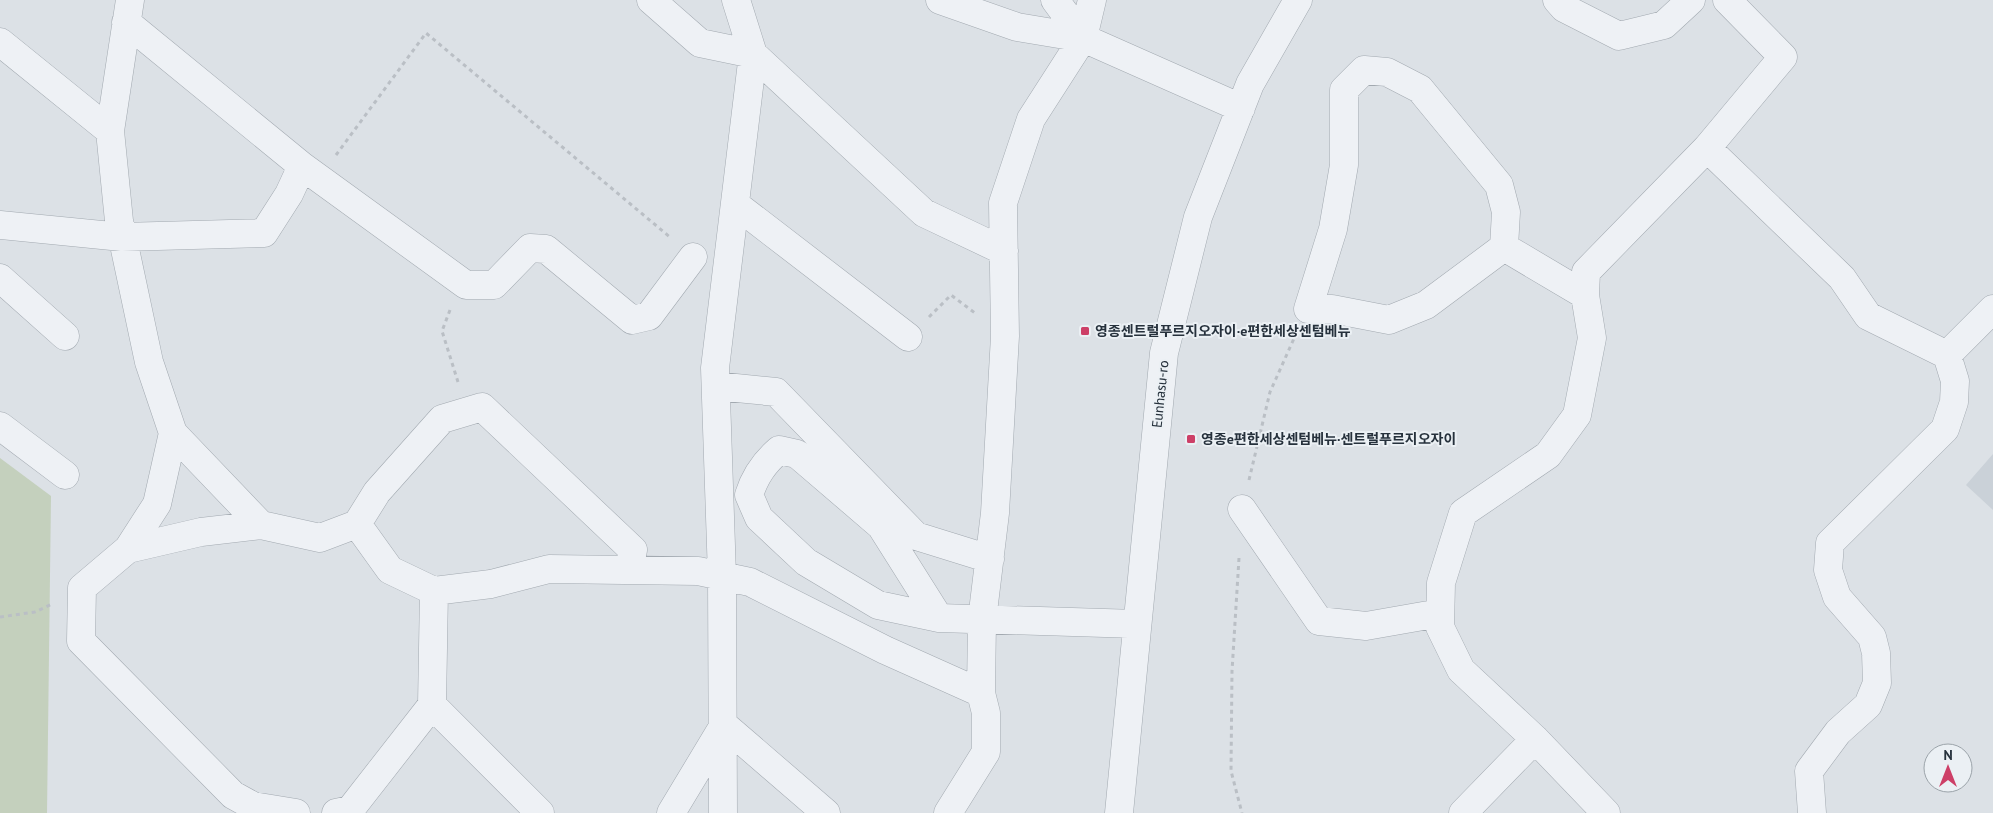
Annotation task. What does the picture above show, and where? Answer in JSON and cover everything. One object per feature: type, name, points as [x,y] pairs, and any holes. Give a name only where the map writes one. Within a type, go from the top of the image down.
[{"type":"street","points":[[651,0],[700,43],[753,54],[924,213],[1004,251]]},
{"type":"street","points":[[723,813],[722,576],[715,368],[753,54],[736,0]]},
{"type":"street","points":[[940,0],[1017,27],[1083,38],[1241,108]]},
{"type":"street","points":[[1055,0],[1083,38]]},
{"type":"street","points":[[948,813],[986,752],[986,713],[981,693],[982,620],[995,513],[1006,336],[1003,203],[1032,119],[1083,38],[1092,0]]},
{"type":"street","name":"Eunhasu-ro","points":[[1119,813],[1164,353],[1198,216],[1250,84],[1298,0]]},
{"type":"street","points":[[1557,0],[1564,8],[1619,36],[1664,25],[1691,0]]},
{"type":"street","points":[[1606,813],[1535,739],[1461,670],[1440,627],[1441,583],[1463,513],[1548,455],[1577,415],[1592,338],[1585,295],[1586,272],[1707,148],[1783,57],[1740,5]]},
{"type":"street","points":[[128,11],[110,131],[119,221],[148,362],[173,433],[261,525]]},
{"type":"street","points":[[128,11],[302,166],[466,286],[494,286],[530,248],[546,249],[632,320],[649,316],[693,256]]},
{"type":"street","points":[[0,42],[110,131]]},
{"type":"street","points":[[1364,70],[1386,72],[1420,89],[1499,185],[1506,212],[1504,246],[1426,305],[1389,320],[1332,309],[1308,309],[1333,229],[1344,165],[1344,90],[1364,70]]},
{"type":"street","points":[[1707,148],[1842,278],[1868,316],[1947,355],[1955,381],[1954,402],[1945,429],[1830,543],[1828,570],[1837,598],[1872,637],[1876,653],[1877,683],[1868,705],[1838,732],[1809,770],[1812,813]]},
{"type":"street","points":[[0,225],[122,237],[264,233],[289,194],[302,166]]},
{"type":"street","points":[[735,204],[908,337]]},
{"type":"street","points":[[1504,246],[1585,295]]},
{"type":"street","points":[[0,278],[66,336]]},
{"type":"street","points":[[1947,355],[1993,309]]},
{"type":"street","points":[[716,386],[776,392],[916,536],[990,558]]},
{"type":"street","points":[[128,549],[201,532],[261,525],[320,538],[357,524],[377,492],[442,418],[482,407],[633,550],[629,570]]},
{"type":"street","points":[[0,426],[66,475]]},
{"type":"street","points":[[173,433],[157,504],[128,549],[82,588],[81,641],[233,795],[253,806],[296,813]]},
{"type":"street","points":[[939,618],[881,526],[797,454],[779,450],[767,460],[754,479],[749,495],[759,518],[806,562],[878,605],[939,618],[1137,624]]},
{"type":"street","points":[[1242,509],[1320,621],[1366,626],[1440,613]]},
{"type":"street","points":[[357,524],[390,570],[434,591],[492,584],[549,569],[698,571],[750,582],[885,650],[981,693]]},
{"type":"street","points":[[336,813],[350,810],[432,705],[434,591]]},
{"type":"street","points":[[432,705],[540,813]]},
{"type":"street","points":[[671,813],[724,725]]},
{"type":"street","points":[[724,725],[826,813]]},
{"type":"street","points":[[1463,813],[1535,739]]},
{"type":"path","points":[[302,166],[330,162],[426,33],[693,256]]},
{"type":"path","points":[[466,286],[452,304],[442,331],[466,412]]},
{"type":"path","points":[[908,337],[951,296],[1006,336]]},
{"type":"path","points":[[0,617],[35,612],[82,588]]},
{"type":"shaded area","points":[[1993,454],[1993,510],[1966,485]]},
{"type":"green space","points":[[0,458],[51,496],[47,813],[0,813]]},
{"type":"place","name":"영종센트럴푸르지오자이·e편한세상센텀베뉴","points":[[1085,331]]},
{"type":"place","name":"영종e편한세상센텀베뉴·센트럴푸르지오자이","points":[[1191,439]]}]
